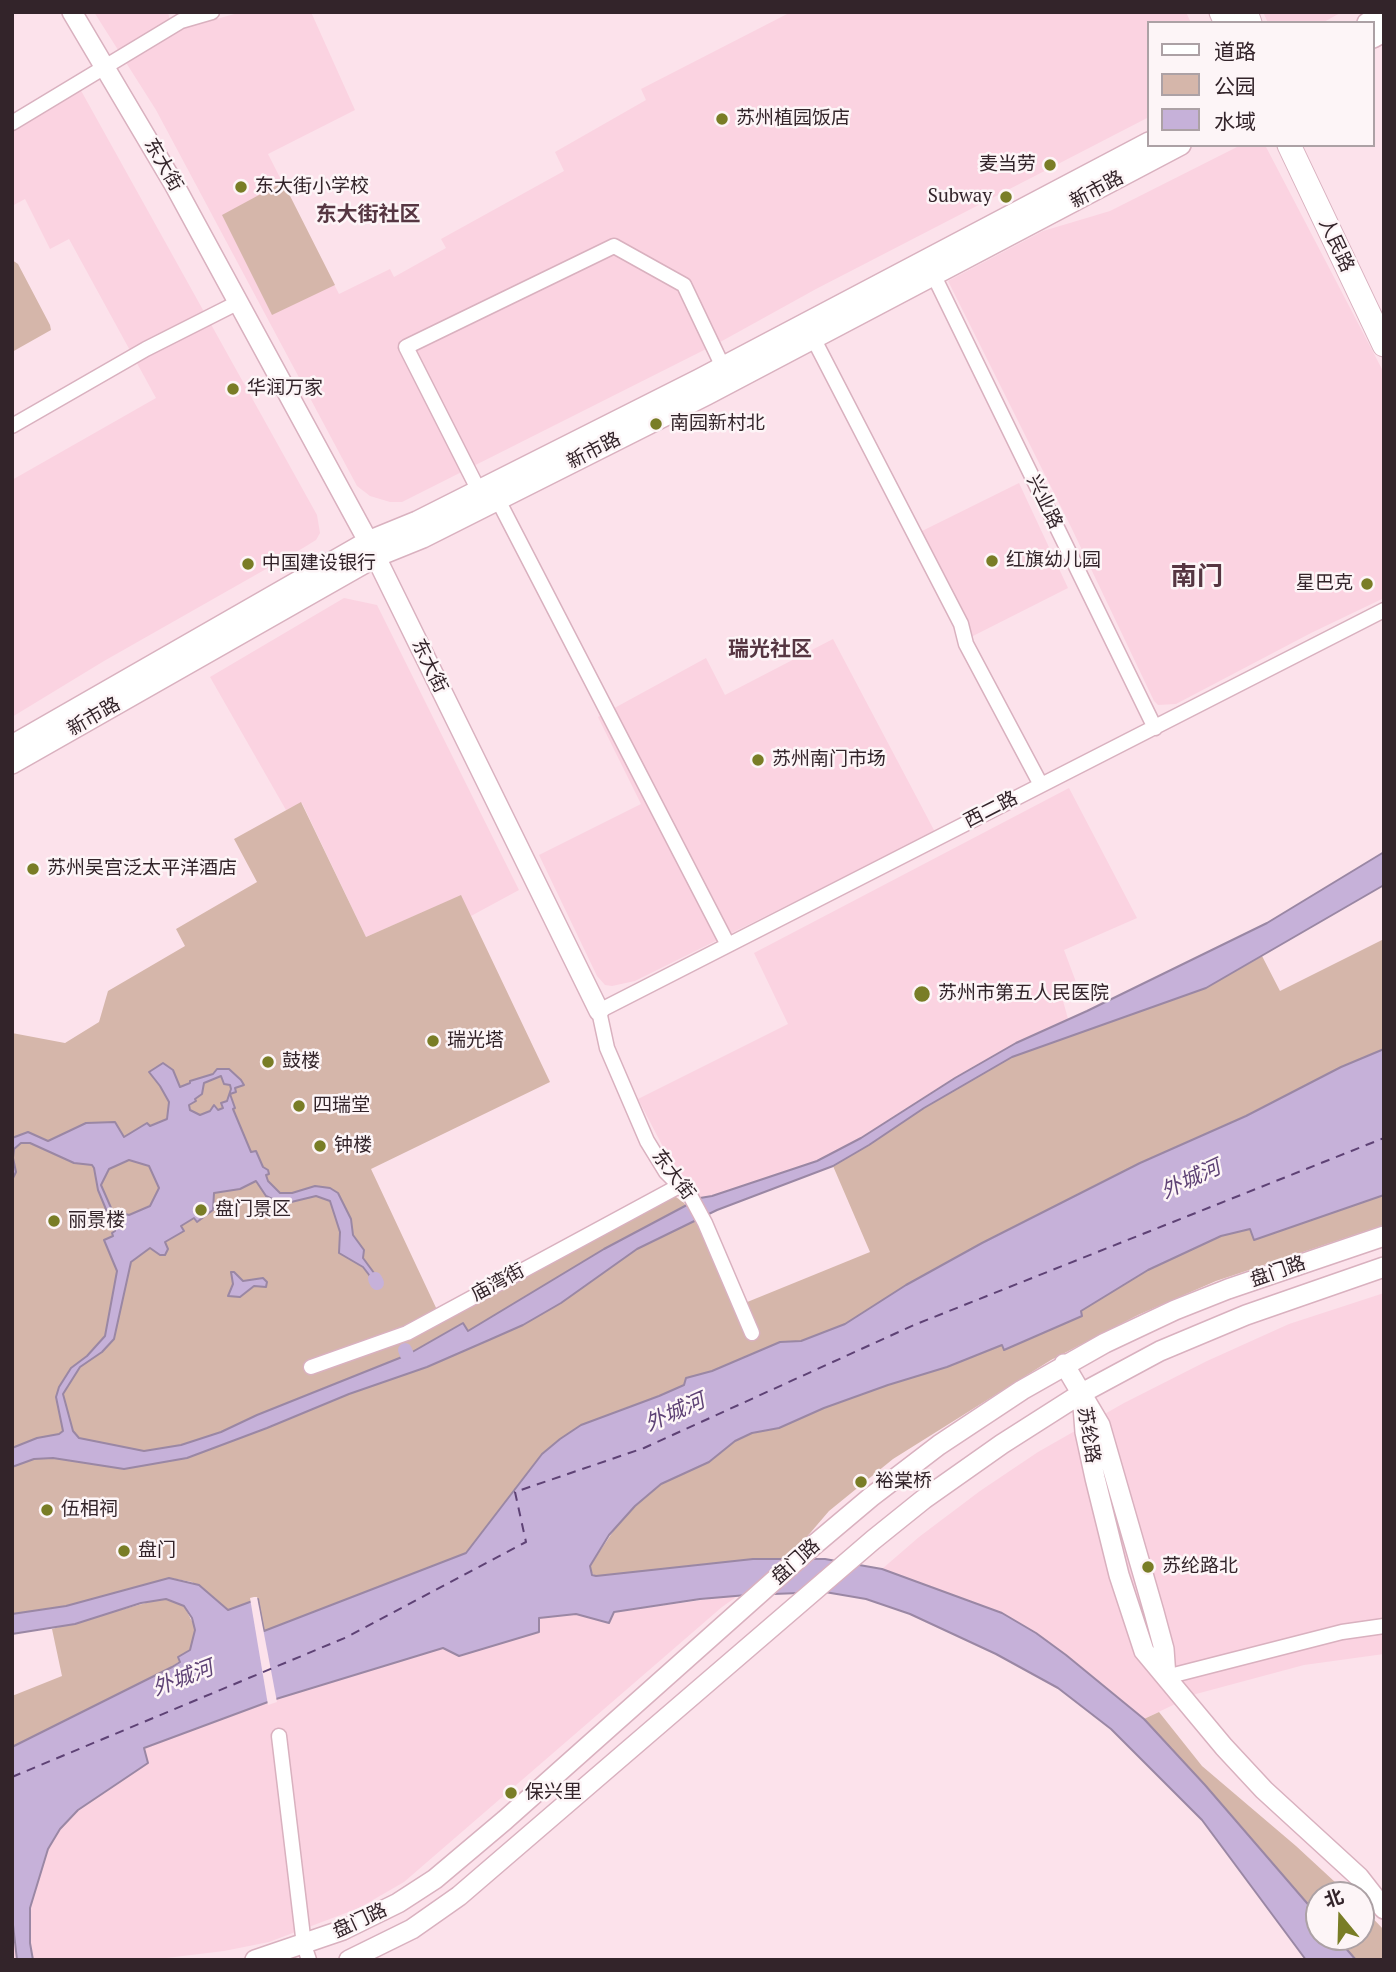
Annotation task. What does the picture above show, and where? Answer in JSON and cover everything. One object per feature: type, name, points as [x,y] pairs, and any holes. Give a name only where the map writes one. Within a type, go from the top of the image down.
[{"type":"main road","name":"东大街","points":[[72,12],[174,186],[372,549],[598,1011]]},
{"type":"main road","name":"新市路","points":[[12,745],[372,549],[422,538],[498,499],[810,331],[1148,143]]},
{"type":"main road","name":"新市路","points":[[12,764],[418,521],[723,367],[934,276],[1177,147]]},
{"type":"main road","name":"人民路","points":[[1290,147],[1384,345]]},
{"type":"main road","name":"人民路","points":[[1306,147],[1384,309]]},
{"type":"main road","name":"盘门路","points":[[255,1960],[306,1952],[380,1913],[435,1879],[505,1821],[871,1497],[939,1446],[1064,1364],[1131,1330],[1209,1296],[1384,1237]]},
{"type":"main road","name":"盘门路","points":[[349,1960],[412,1929],[459,1896],[873,1540],[959,1474],[1082,1393],[1144,1359],[1259,1311],[1384,1267]]},
{"type":"main road","name":"苏纶路","points":[[1064,1364],[1100,1424],[1164,1649],[1166,1677]]},
{"type":"main road","points":[[1166,1677],[1264,1790],[1359,1877],[1384,1909]]},
{"type":"main road","points":[[1359,1877],[1366,1880],[1384,1880]]},
{"type":"street","points":[[12,123],[181,21],[212,12]]},
{"type":"street","points":[[479,491],[406,347],[614,246],[684,285],[723,367]]},
{"type":"street","name":"兴业路","points":[[934,276],[1155,728]]},
{"type":"street","points":[[12,426],[146,349],[237,303]]},
{"type":"street","points":[[810,331],[961,624],[966,644],[1041,785]]},
{"type":"street","points":[[498,499],[727,943]]},
{"type":"street","name":"西二路","points":[[598,1011],[1384,610]]},
{"type":"street","name":"东大街","points":[[598,1011],[607,1048],[648,1141],[661,1165],[691,1197],[705,1223],[752,1333]]},
{"type":"street","name":"庙湾街","points":[[311,1367],[407,1333],[679,1186]]},
{"type":"street","points":[[1166,1677],[1342,1632],[1384,1626]]},
{"type":"street","points":[[279,1736],[306,1952]]},
{"type":"shaded area","points":[[94,12],[168,12],[172,31],[242,12],[311,12],[355,110],[268,154],[339,294],[390,269],[394,277],[446,248],[441,239],[564,171],[555,152],[646,100],[641,89],[791,12],[1186,12],[1190,21],[1148,21],[1148,118],[816,289],[722,341],[402,502],[390,502],[370,496],[357,486],[156,110]]},
{"type":"shaded area","points":[[1263,12],[1342,12],[1326,21],[1267,21]]},
{"type":"shaded area","points":[[79,87],[317,515],[320,533],[316,540],[303,548],[104,661],[12,717],[12,480],[156,398],[69,239],[50,249],[25,199],[12,206],[12,128]]},
{"type":"shaded area","points":[[1237,147],[1266,147],[1384,373],[1384,598],[1176,704],[1158,705],[1154,701],[1072,529],[948,281],[1043,231],[1110,211]]},
{"type":"shaded area","name":"红旗幼儿园","points":[[1019,483],[1068,588],[967,639],[916,534]]},
{"type":"shaded area","points":[[344,598],[377,605],[519,890],[471,916],[460,896],[366,937],[302,803],[286,810],[210,677]]},
{"type":"shaded area","name":"苏州南门市场","points":[[833,639],[935,832],[635,981],[605,985],[597,976],[539,855],[641,804],[598,717],[706,658],[725,695]]},
{"type":"shaded area","name":"苏州市第五人民医院","points":[[1069,788],[1137,918],[1064,950],[1079,990],[1062,997],[1068,1019],[1087,1011],[1016,1043],[861,1138],[817,1161],[712,1196],[700,1198],[683,1185],[638,1099],[788,1024],[754,953]]},
{"type":"shaded area","points":[[1384,1293],[1384,1654],[1304,1665],[1196,1694],[1144,1719],[1036,1633],[1002,1614],[882,1569],[980,1491],[1038,1452],[1124,1403],[1289,1324]]},
{"type":"shaded area","points":[[739,1595],[404,1882],[359,1908],[269,1942],[224,1951],[150,1960],[12,1960],[12,1912],[30,1908],[48,1849],[60,1829],[78,1810],[147,1763],[144,1748],[276,1699],[443,1648],[459,1656],[538,1632],[538,1618],[576,1614],[608,1623],[614,1612]]},
{"type":"green space","points":[[283,182],[335,285],[272,315],[222,215]]},
{"type":"green space","points":[[12,260],[18,264],[51,330],[12,352]]},
{"type":"green space","name":"盘门景区","points":[[301,802],[366,937],[461,895],[550,1082],[371,1169],[438,1312],[668,1195],[684,1203],[694,1217],[735,1307],[870,1252],[833,1166],[924,1108],[1012,1057],[1206,988],[1262,956],[1280,991],[1384,939],[1384,1049],[1341,1067],[1246,1116],[1140,1163],[982,1243],[906,1285],[845,1324],[801,1341],[780,1342],[712,1371],[686,1378],[684,1385],[659,1396],[581,1425],[542,1454],[466,1553],[264,1631],[228,1610],[192,1582],[170,1578],[66,1606],[12,1614],[12,1033],[65,1043],[99,1022],[108,991],[185,946],[176,929],[257,882],[234,839]]},
{"type":"green space","points":[[1384,1195],[1384,1225],[1216,1281],[1138,1315],[1051,1360],[893,1459],[829,1511],[784,1559],[712,1563],[596,1576],[590,1572],[590,1566],[620,1521],[635,1506],[661,1484],[709,1462],[735,1441],[752,1433],[779,1428],[824,1408],[947,1367],[1003,1345],[1005,1349],[1082,1316],[1080,1311],[1148,1270],[1221,1236],[1250,1229],[1254,1240]]},
{"type":"green space","points":[[160,1599],[184,1606],[195,1627],[193,1644],[190,1650],[179,1657],[180,1661],[12,1747],[12,1696],[62,1676],[52,1629]]},
{"type":"green space","points":[[1159,1712],[1202,1766],[1334,1881],[1305,1881],[1305,1901],[1144,1719]]},
{"type":"green space","points":[[1375,1921],[1384,1930],[1384,1960],[1356,1960],[1348,1951],[1375,1951]]},
{"type":"water","points":[[1384,852],[1384,885],[1206,988],[1012,1057],[924,1108],[833,1166],[717,1210],[637,1249],[561,1303],[523,1325],[427,1367],[349,1394],[187,1458],[124,1469],[53,1458],[34,1459],[12,1467],[12,1448],[63,1431],[56,1397],[59,1387],[71,1368],[87,1356],[105,1336],[117,1271],[104,1240],[113,1236],[115,1231],[98,1190],[92,1165],[74,1163],[30,1143],[21,1143],[14,1149],[16,1172],[12,1180],[12,1138],[28,1132],[48,1141],[86,1123],[115,1122],[124,1137],[147,1123],[150,1126],[167,1119],[169,1102],[149,1072],[163,1063],[173,1070],[180,1087],[213,1074],[217,1069],[229,1069],[241,1080],[244,1085],[235,1088],[236,1092],[230,1094],[235,1108],[233,1109],[251,1152],[256,1151],[263,1167],[268,1170],[268,1181],[280,1193],[292,1193],[315,1186],[330,1188],[338,1193],[351,1219],[353,1235],[364,1250],[363,1258],[377,1277],[373,1280],[363,1267],[339,1253],[340,1232],[330,1201],[316,1196],[283,1204],[266,1196],[256,1181],[240,1189],[214,1193],[213,1210],[197,1222],[194,1218],[181,1226],[184,1231],[165,1242],[168,1249],[165,1255],[160,1255],[150,1248],[131,1262],[114,1339],[102,1352],[80,1367],[63,1394],[73,1431],[79,1438],[144,1451],[181,1445],[221,1432],[407,1355],[463,1323],[468,1331],[604,1249],[700,1198],[817,1161],[861,1138],[1016,1043],[1267,923]],"holes":[[[221,1076],[224,1084],[230,1085],[231,1089],[227,1101],[221,1103],[223,1108],[218,1110],[214,1105],[210,1111],[200,1115],[190,1110],[189,1105],[202,1094],[204,1083]],[[129,1160],[149,1166],[159,1188],[150,1206],[129,1215],[112,1210],[101,1185],[109,1169]]]},
{"type":"water","name":"外城河","points":[[1384,1049],[1384,1195],[1254,1240],[1250,1229],[1221,1236],[1148,1270],[1081,1311],[1082,1316],[1004,1350],[1002,1345],[947,1367],[824,1408],[779,1428],[752,1433],[735,1441],[709,1462],[661,1484],[635,1506],[609,1535],[590,1566],[592,1575],[596,1576],[753,1559],[825,1559],[882,1569],[1002,1613],[1066,1655],[1144,1719],[1205,1785],[1305,1901],[1305,1951],[1348,1951],[1356,1960],[1306,1960],[1202,1820],[1111,1729],[1058,1688],[996,1654],[910,1614],[866,1599],[825,1592],[700,1599],[614,1612],[609,1623],[576,1614],[539,1618],[539,1632],[459,1656],[443,1648],[276,1699],[144,1748],[148,1763],[78,1810],[60,1829],[48,1849],[30,1908],[33,1960],[17,1960],[12,1916],[12,1747],[180,1662],[178,1657],[190,1650],[195,1630],[192,1618],[184,1606],[166,1599],[141,1603],[75,1624],[12,1634],[12,1614],[66,1606],[169,1578],[199,1585],[228,1610],[258,1599],[264,1631],[466,1553],[542,1454],[581,1425],[659,1396],[684,1385],[686,1378],[712,1371],[780,1342],[801,1341],[845,1324],[906,1285],[982,1243],[1140,1163],[1246,1116],[1341,1067]]},
{"type":"water","points":[[231,1272],[243,1281],[263,1278],[267,1282],[266,1287],[254,1286],[240,1297],[228,1296],[233,1284]]},
{"type":"pier","points":[[257,1597],[277,1702],[268,1705],[250,1598]]},
{"type":"waterway","points":[[375,1279],[377,1283]]},
{"type":"waterway","points":[[405,1350],[407,1355]]},
{"type":"ferry route","points":[[12,1777],[347,1637],[526,1542],[515,1492],[644,1448],[914,1325],[1384,1138]]},
{"type":"place","name":"苏州植园饭店","points":[[722,119]]},
{"type":"place","name":"麦当劳","points":[[1050,165]]},
{"type":"place","name":"东大街小学校","points":[[241,187]]},
{"type":"place","name":"Subway","points":[[1006,197]]},
{"type":"place","name":"华润万家","points":[[233,389]]},
{"type":"place","name":"南园新村北","points":[[656,424]]},
{"type":"place","name":"红旗幼儿园","points":[[992,561]]},
{"type":"place","name":"中国建设银行","points":[[248,564]]},
{"type":"place","name":"星巴克","points":[[1367,584]]},
{"type":"place","name":"苏州南门市场","points":[[758,760]]},
{"type":"place","name":"苏州吴宫泛太平洋酒店","points":[[33,869]]},
{"type":"place","name":"苏州市第五人民医院","points":[[922,994]]},
{"type":"place","name":"瑞光塔","points":[[433,1041]]},
{"type":"place","name":"鼓楼","points":[[268,1062]]},
{"type":"place","name":"四瑞堂","points":[[299,1106]]},
{"type":"place","name":"钟楼","points":[[320,1146]]},
{"type":"place","name":"盘门景区","points":[[201,1210]]},
{"type":"place","name":"丽景楼","points":[[54,1221]]},
{"type":"place","name":"裕棠桥","points":[[861,1482]]},
{"type":"place","name":"伍相祠","points":[[47,1510]]},
{"type":"place","name":"盘门","points":[[124,1551]]},
{"type":"place","name":"苏纶路北","points":[[1148,1567]]},
{"type":"place","name":"保兴里","points":[[511,1793]]},
{"type":"district","name":"东大街社区","points":[[368,215]]},
{"type":"district","name":"南门","points":[[1197,578]]},
{"type":"district","name":"瑞光社区","points":[[770,650]]}]
